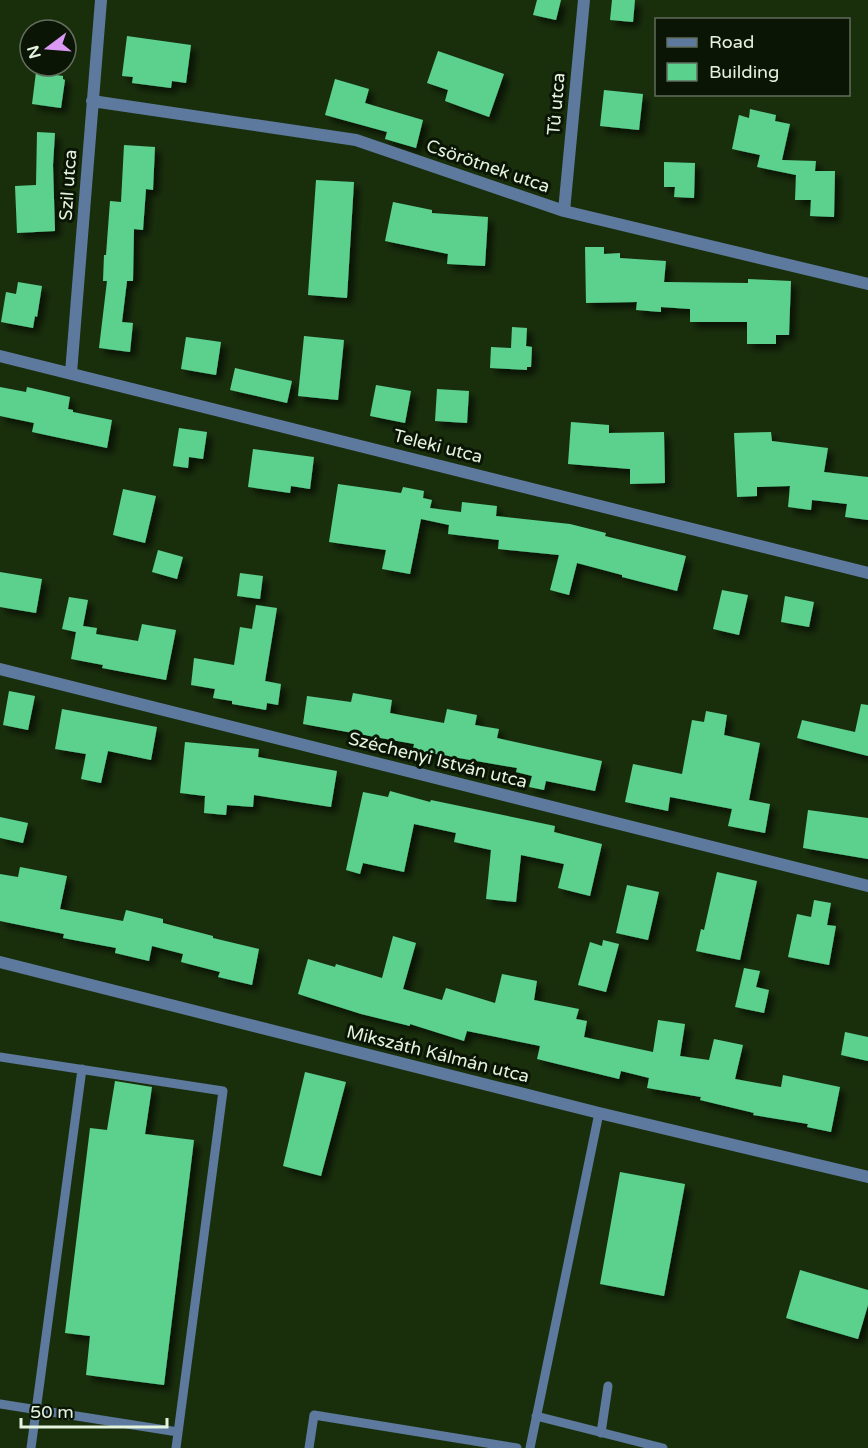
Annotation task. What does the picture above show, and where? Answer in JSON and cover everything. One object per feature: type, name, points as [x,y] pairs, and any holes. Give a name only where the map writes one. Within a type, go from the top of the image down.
[{"type":"street","name":"Szil utca","points":[[71,373],[100,0]]},
{"type":"street","name":"Tű utca","points":[[564,211],[584,0]]},
{"type":"street","name":"Csörötnek utca","points":[[92,101],[356,140],[564,211],[868,285]]},
{"type":"street","name":"Teleki utca","points":[[0,356],[868,573]]},
{"type":"street","name":"Széchenyi István utca","points":[[0,669],[868,886]]},
{"type":"street","name":"Mikszáth Kálmán utca","points":[[0,962],[599,1113],[868,1177]]},
{"type":"lane","points":[[0,1057],[223,1091],[176,1448]]},
{"type":"lane","points":[[31,1448],[82,1069]]},
{"type":"lane","points":[[530,1448],[599,1113]]},
{"type":"lane","points":[[601,1432],[608,1386]]},
{"type":"lane","points":[[0,1404],[178,1432]]},
{"type":"lane","points":[[309,1448],[314,1415],[517,1448]]},
{"type":"lane","points":[[536,1416],[657,1447]]},
{"type":"building","points":[[537,0],[561,0],[556,20],[533,15]]},
{"type":"building","points":[[612,0],[635,0],[633,22],[610,20]]},
{"type":"building","points":[[127,36],[191,45],[186,83],[172,81],[171,88],[132,83],[133,77],[122,76]]},
{"type":"building","points":[[438,51],[504,74],[489,117],[445,101],[448,90],[427,83]]},
{"type":"building","points":[[35,78],[63,78],[65,80],[61,108],[32,104]]},
{"type":"building","points":[[335,79],[369,89],[365,103],[423,120],[416,148],[385,139],[387,132],[325,115]]},
{"type":"building","points":[[604,90],[643,94],[639,130],[600,126]]},
{"type":"building","points":[[750,109],[776,115],[775,121],[790,124],[782,160],[816,161],[815,171],[835,171],[834,217],[810,216],[811,200],[795,200],[796,175],[757,167],[760,155],[732,149],[739,115],[749,118]]},
{"type":"building","points":[[37,132],[55,133],[53,165],[55,231],[17,233],[15,186],[36,185]]},
{"type":"building","points":[[124,145],[155,147],[153,190],[146,189],[143,230],[134,229],[133,281],[127,281],[122,322],[133,323],[130,352],[99,348],[107,281],[103,281],[110,201],[121,202]]},
{"type":"building","points":[[664,162],[695,163],[694,198],[674,197],[675,187],[664,187]]},
{"type":"building","points":[[316,180],[354,182],[347,298],[308,295]]},
{"type":"building","points":[[393,202],[432,210],[432,213],[488,217],[485,266],[447,264],[448,254],[385,241]]},
{"type":"building","points":[[585,247],[604,247],[604,254],[620,253],[620,258],[666,261],[664,282],[748,283],[748,279],[791,281],[789,335],[776,335],[776,344],[747,344],[747,322],[690,322],[690,309],[661,307],[661,312],[636,310],[637,302],[586,303]]},
{"type":"building","points":[[18,282],[42,286],[33,328],[1,322],[6,292],[16,294]]},
{"type":"building","points":[[512,327],[527,328],[526,346],[532,347],[531,367],[527,367],[527,370],[490,368],[491,347],[511,348]]},
{"type":"building","points":[[304,336],[344,340],[338,400],[298,396]]},
{"type":"building","points":[[186,337],[221,342],[216,375],[181,369]]},
{"type":"building","points":[[235,368],[292,381],[287,403],[230,390]]},
{"type":"building","points":[[376,385],[411,391],[405,423],[370,416]]},
{"type":"building","points":[[0,387],[26,392],[27,387],[70,397],[68,409],[73,412],[112,420],[107,448],[32,432],[34,423],[0,416]]},
{"type":"building","points":[[437,389],[469,391],[467,423],[435,421]]},
{"type":"building","points":[[571,422],[609,425],[609,433],[664,432],[665,483],[630,484],[630,469],[568,464]]},
{"type":"building","points":[[179,428],[207,432],[203,459],[189,457],[188,468],[173,466]]},
{"type":"building","points":[[771,432],[772,441],[828,448],[824,472],[868,477],[868,520],[845,517],[847,504],[812,500],[811,510],[788,507],[790,486],[757,487],[757,496],[737,497],[734,433]]},
{"type":"building","points":[[253,449],[314,457],[310,489],[291,486],[290,493],[248,487]]},
{"type":"building","points":[[338,484],[401,493],[403,487],[424,491],[423,498],[432,500],[430,508],[461,512],[462,502],[497,506],[496,516],[570,524],[606,533],[605,536],[686,556],[677,591],[577,563],[569,595],[550,590],[559,555],[498,549],[499,540],[448,534],[449,525],[421,519],[410,574],[382,569],[386,550],[329,542]]},
{"type":"building","points":[[123,489],[156,496],[145,543],[113,535]]},
{"type":"building","points":[[158,550],[183,557],[177,579],[152,572]]},
{"type":"building","points":[[0,572],[42,579],[36,613],[0,607]]},
{"type":"building","points":[[240,573],[263,576],[260,599],[237,596]]},
{"type":"building","points":[[722,590],[748,595],[739,635],[713,629]]},
{"type":"building","points":[[785,596],[814,602],[809,627],[781,622]]},
{"type":"building","points":[[69,597],[88,600],[83,626],[97,628],[96,634],[138,641],[142,624],[176,630],[166,680],[102,668],[103,665],[71,659],[76,632],[62,629]]},
{"type":"building","points":[[256,605],[277,608],[265,681],[281,684],[278,705],[267,703],[266,710],[213,698],[215,689],[191,685],[194,658],[234,665],[240,627],[252,629]]},
{"type":"building","points":[[9,691],[35,696],[28,730],[3,725]]},
{"type":"building","points":[[353,693],[392,700],[390,713],[444,723],[447,709],[477,715],[475,725],[499,729],[497,738],[602,761],[595,791],[546,781],[544,790],[529,787],[532,776],[516,772],[517,768],[413,750],[414,744],[303,724],[307,696],[351,702]]},
{"type":"building","points":[[861,704],[868,705],[868,756],[797,738],[802,720],[855,732]]},
{"type":"building","points":[[62,709],[157,727],[151,760],[108,751],[101,783],[81,779],[86,754],[55,749]]},
{"type":"building","points":[[706,711],[727,715],[724,735],[760,743],[749,800],[770,804],[765,833],[728,826],[732,809],[670,797],[668,811],[625,802],[633,764],[682,774],[692,720],[704,722]]},
{"type":"building","points":[[185,742],[259,749],[258,757],[337,771],[331,807],[254,795],[253,807],[227,805],[226,815],[204,813],[205,796],[180,793]]},
{"type":"building","points":[[390,791],[430,802],[431,800],[555,826],[554,832],[602,844],[590,896],[558,888],[564,864],[521,855],[516,902],[486,899],[491,850],[454,842],[456,833],[414,824],[404,872],[363,863],[360,874],[346,870],[363,792],[388,797]]},
{"type":"building","points":[[808,810],[868,818],[868,859],[803,848]]},
{"type":"building","points":[[0,817],[28,823],[23,843],[0,838]]},
{"type":"building","points":[[20,867],[67,876],[60,909],[123,921],[126,910],[163,919],[163,923],[213,936],[213,938],[259,949],[252,985],[218,977],[220,972],[181,962],[183,954],[152,946],[149,961],[115,953],[116,948],[63,938],[64,934],[0,921],[0,874],[18,877]]},
{"type":"building","points":[[717,872],[757,881],[740,960],[696,951],[701,929],[704,930]]},
{"type":"building","points":[[627,885],[659,892],[648,940],[616,933]]},
{"type":"building","points":[[814,900],[831,903],[827,925],[836,926],[829,965],[788,957],[797,914],[811,917]]},
{"type":"building","points":[[393,936],[416,943],[403,989],[442,1000],[446,988],[495,1003],[502,974],[537,981],[534,1000],[579,1009],[576,1019],[587,1021],[584,1037],[653,1052],[658,1020],[685,1024],[680,1056],[709,1060],[714,1039],[743,1045],[735,1079],[781,1087],[783,1075],[840,1087],[831,1132],[807,1127],[808,1124],[753,1115],[754,1113],[700,1100],[701,1097],[647,1088],[649,1078],[621,1071],[619,1079],[537,1059],[540,1046],[467,1031],[464,1041],[410,1024],[410,1026],[361,1014],[298,994],[308,959],[335,967],[336,964],[382,978]]},
{"type":"building","points":[[603,940],[619,944],[606,992],[578,985],[590,942],[602,946]]},
{"type":"building","points":[[744,968],[760,971],[756,987],[769,990],[764,1013],[735,1007]]},
{"type":"building","points":[[845,1032],[868,1037],[868,1061],[841,1055]]},
{"type":"building","points":[[305,1072],[346,1082],[321,1176],[283,1166]]},
{"type":"building","points":[[115,1081],[152,1087],[145,1134],[194,1140],[164,1385],[86,1375],[90,1336],[65,1333],[90,1128],[107,1130]]},
{"type":"building","points":[[620,1172],[685,1184],[664,1296],[600,1284]]},
{"type":"building","points":[[800,1270],[868,1290],[868,1305],[858,1339],[786,1318]]}]
